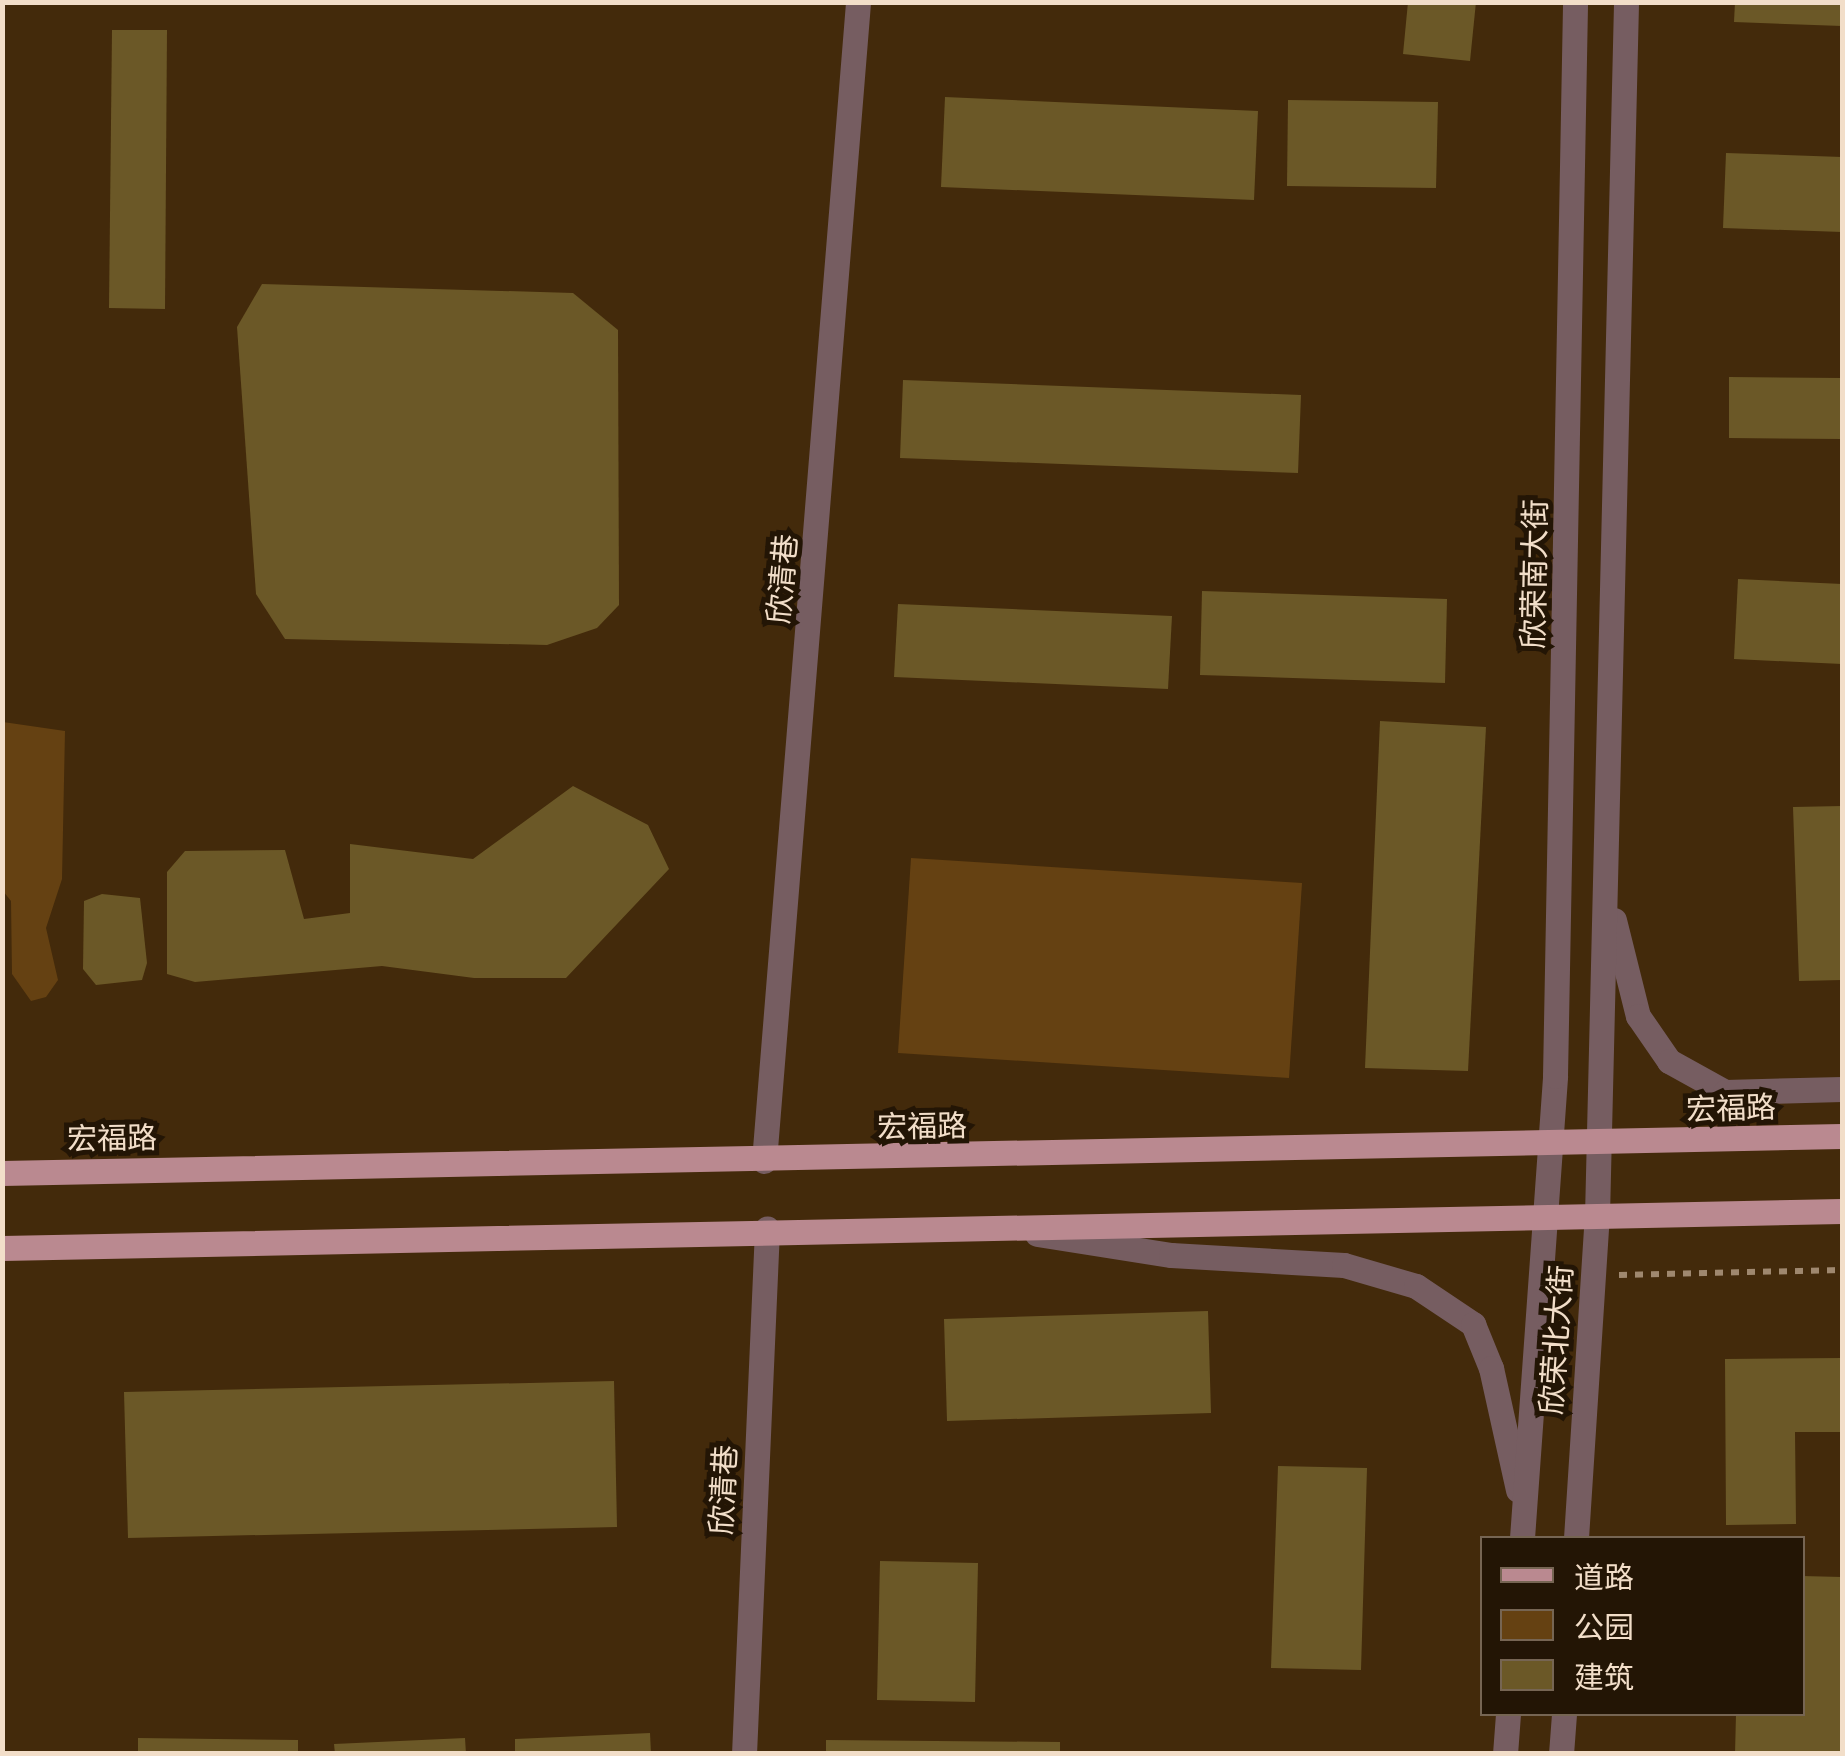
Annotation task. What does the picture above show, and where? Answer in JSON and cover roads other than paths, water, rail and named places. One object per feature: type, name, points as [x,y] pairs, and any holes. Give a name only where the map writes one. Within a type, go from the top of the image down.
[{"type":"main road","name":"宏福路","points":[[2,1172],[1550,1146],[1842,1136]]},
{"type":"main road","points":[[2,1248],[768,1229],[1842,1212]]},
{"type":"street","name":"欣清巷","points":[[764,1161],[858,2]]},
{"type":"street","name":"欣荣南大街","points":[[1550,1146],[1575,2]]},
{"type":"street","points":[[1599,1145],[1626,2]]},
{"type":"street","points":[[1606,891],[1638,1016],[1669,1061],[1724,1092],[1842,1089]]},
{"type":"street","name":"欣荣北大街","points":[[1576,1536],[1599,1145]]},
{"type":"street","name":"欣荣北大街","points":[[1523,1528],[1550,1146]]},
{"type":"street","points":[[997,1228],[1171,1255],[1344,1265],[1416,1286],[1472,1324],[1492,1368],[1523,1528]]},
{"type":"street","name":"欣清巷","points":[[744,1754],[768,1229]]},
{"type":"street","points":[[1505,1754],[1508,1716]]},
{"type":"street","points":[[1561,1754],[1564,1716]]}]
